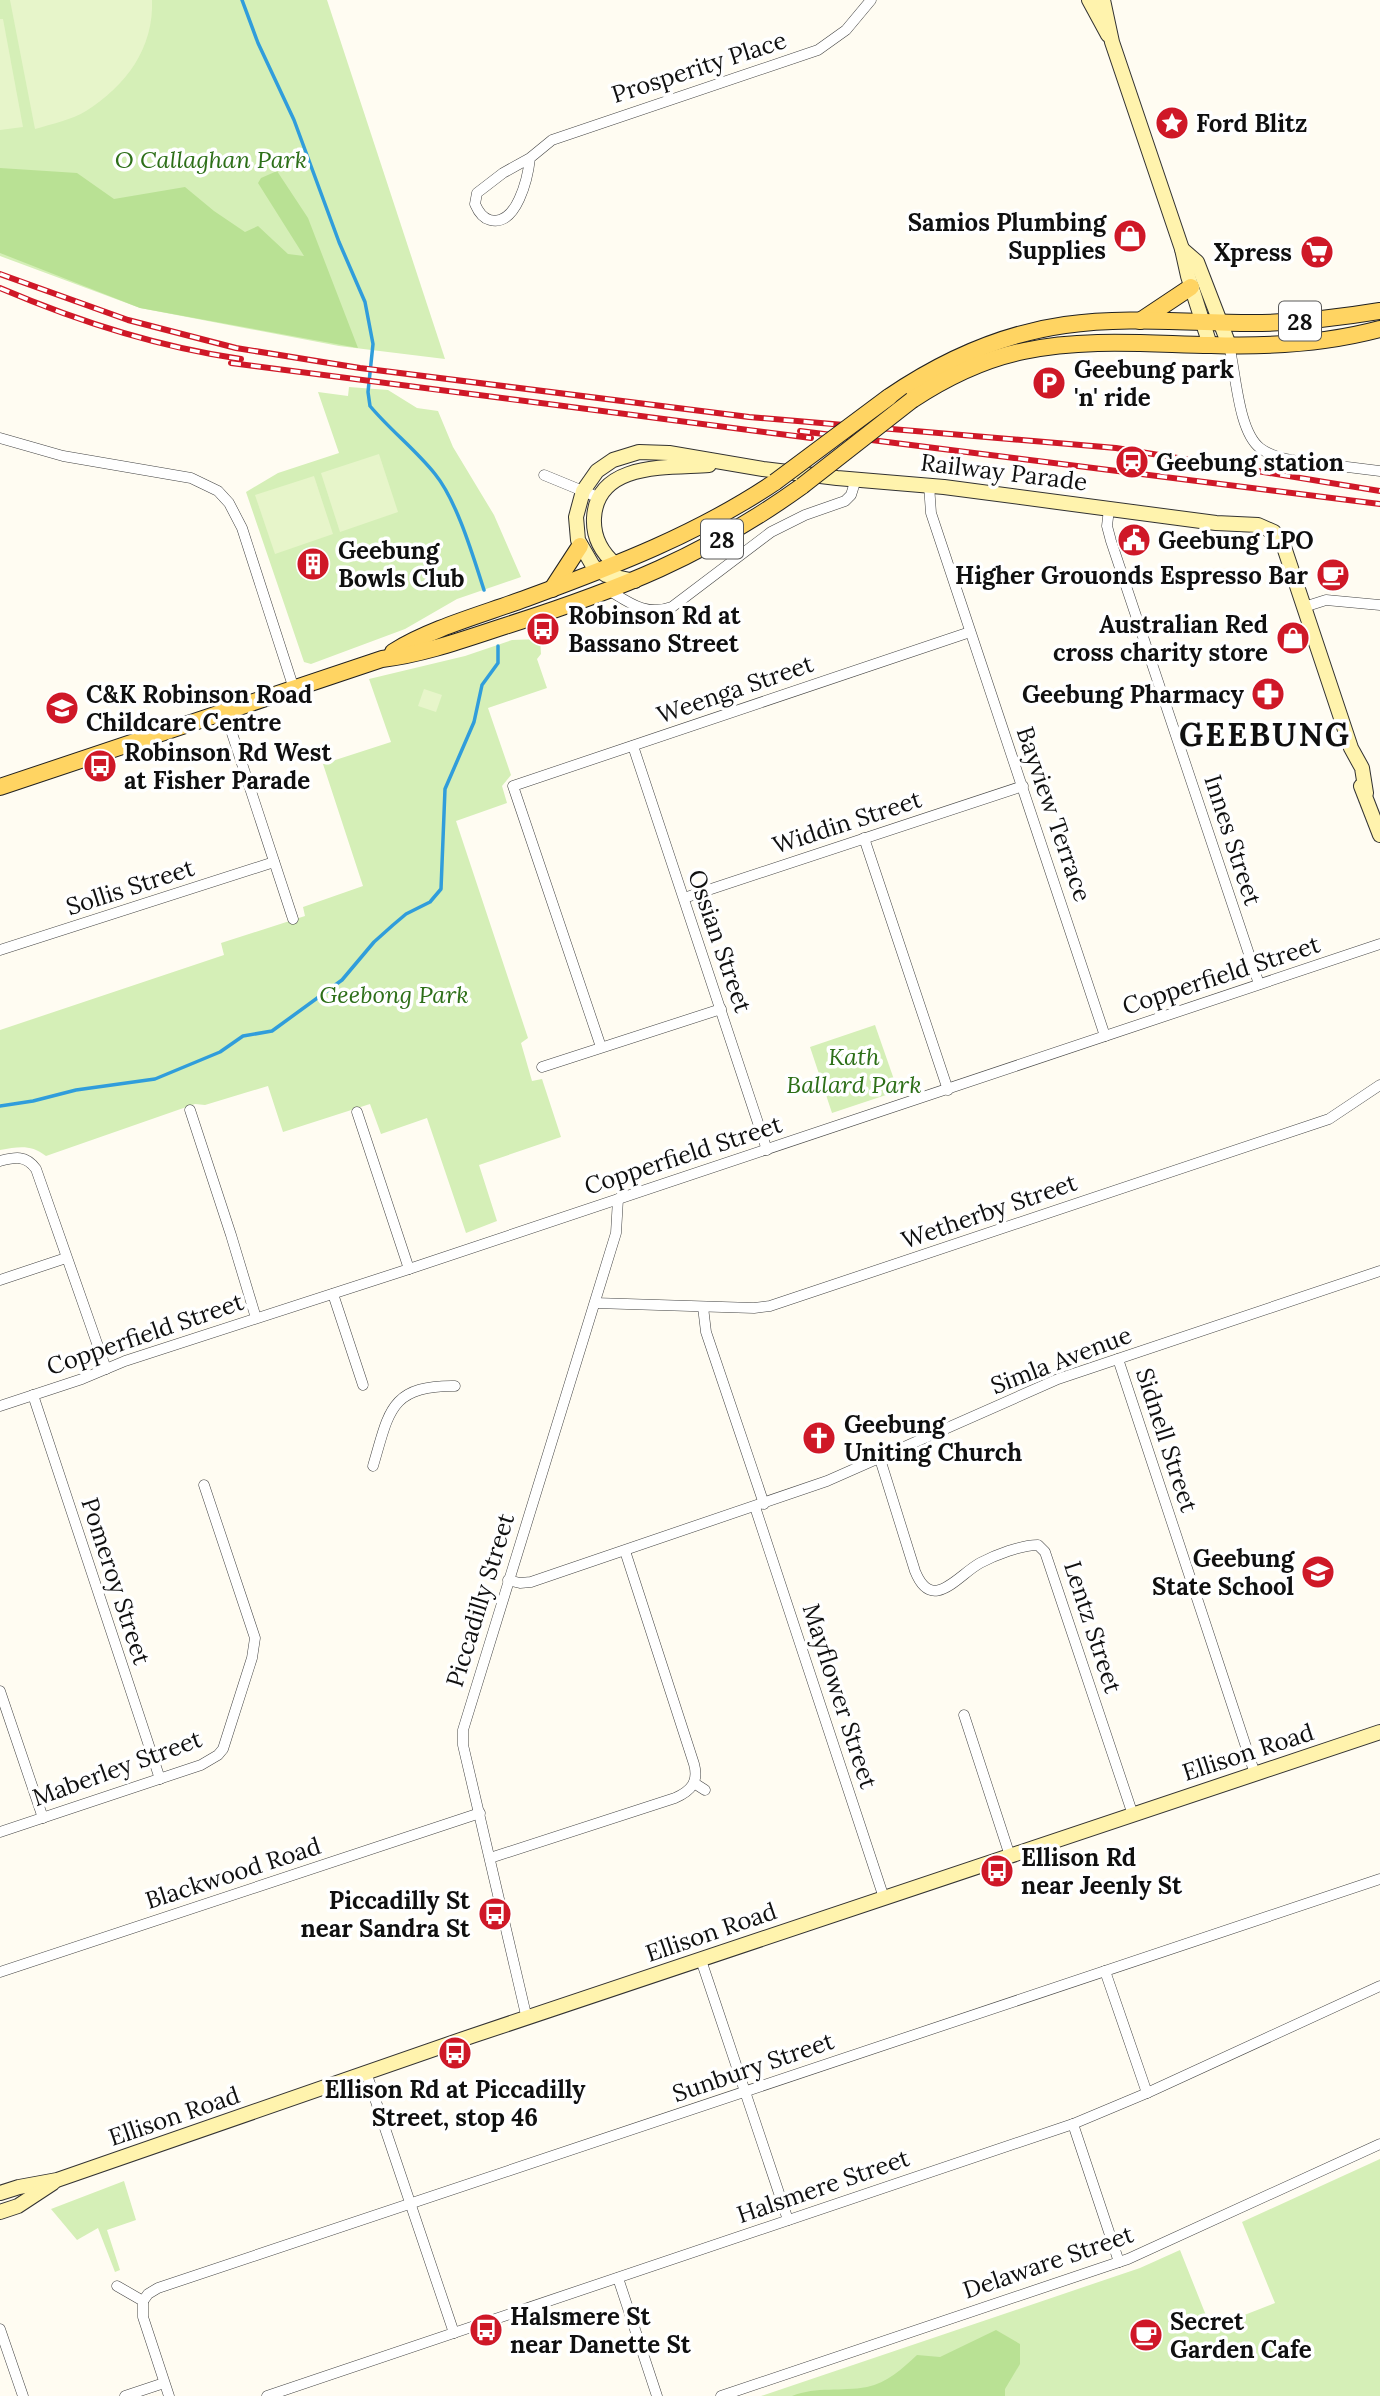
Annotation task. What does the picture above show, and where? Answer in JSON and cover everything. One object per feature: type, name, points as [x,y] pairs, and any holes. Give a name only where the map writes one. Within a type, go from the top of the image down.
[{"type":"main road","points":[[1089,0],[1112,42]]},
{"type":"main road","points":[[1103,0],[1112,42],[1182,249],[1210,345]]},
{"type":"main road","points":[[1182,249],[1197,262],[1229,345]]},
{"type":"main road","points":[[1140,321],[1192,287]]},
{"type":"main road","name":"28","points":[[0,787],[382,659],[430,634],[616,565],[695,531],[775,482],[888,397],[947,362],[1016,336],[1066,325],[1140,321],[1293,322],[1380,311]]},
{"type":"main road","name":"28","points":[[382,659],[402,657],[470,637],[610,591],[714,544],[802,486],[912,400],[965,370],[1024,351],[1097,343],[1306,344],[1348,338],[1380,329]]},
{"type":"main road","name":"Railway Parade","points":[[580,545],[576,532],[576,517],[583,491],[590,479],[605,465],[639,452],[682,455],[728,464],[856,480],[929,485],[1216,523],[1258,525],[1274,531],[1283,544],[1304,607]]},
{"type":"main road","name":"Railway Parade","points":[[600,498],[610,484],[631,472],[728,464]]},
{"type":"main road","points":[[600,498],[594,513],[595,535],[604,553],[616,565]]},
{"type":"main road","points":[[580,545],[588,561],[599,571],[635,581]]},
{"type":"main road","points":[[552,589],[580,545]]},
{"type":"main road","points":[[1304,607],[1351,748],[1362,768],[1366,793],[1380,835]]},
{"type":"main road","name":"Ellison Road","points":[[0,2193],[57,2180],[366,2072],[1380,1732]]},
{"type":"main road","name":"Ellison Road","points":[[0,2212],[18,2206],[57,2180]]},
{"type":"street","name":"Prosperity Place","points":[[530,159],[522,190],[511,214],[496,220],[482,216],[475,204],[477,193],[503,173],[530,159],[561,135],[818,50],[846,30],[871,0]]},
{"type":"street","points":[[1229,345],[1245,424],[1259,448],[1291,460],[1380,471]]},
{"type":"street","points":[[0,438],[63,456],[191,478],[218,491],[229,503],[242,528],[294,689]]},
{"type":"street","points":[[544,475],[600,498]]},
{"type":"street","points":[[610,591],[643,610],[659,611],[672,607],[764,537],[805,515],[845,501],[851,495],[856,480]]},
{"type":"street","name":"Bayview Terrace","points":[[929,485],[931,513],[1105,1036]]},
{"type":"street","name":"Innes Street","points":[[1109,509],[1108,531],[1259,984]]},
{"type":"street","points":[[1304,607],[1326,600],[1380,605]]},
{"type":"street","name":"Weenga Street","points":[[601,1047],[513,786],[970,632]]},
{"type":"street","points":[[225,712],[293,919]]},
{"type":"street","name":"Ossian Street","points":[[632,746],[767,1150]]},
{"type":"street","name":"Widdin Street","points":[[684,898],[1023,786]]},
{"type":"street","points":[[864,838],[948,1090]]},
{"type":"street","name":"Sollis Street","points":[[0,950],[274,862]]},
{"type":"street","name":"Copperfield Street","points":[[0,1406],[106,1368],[948,1090],[1380,944]]},
{"type":"street","points":[[542,1067],[721,1009]]},
{"type":"street","name":"Wetherby Street","points":[[595,1303],[754,1308],[783,1302],[1329,1119],[1380,1085]]},
{"type":"street","points":[[190,1110],[256,1318]]},
{"type":"street","points":[[357,1112],[409,1269]]},
{"type":"street","points":[[0,1161],[18,1157],[27,1159],[38,1173],[106,1368]]},
{"type":"street","name":"Piccadilly Street","points":[[527,2019],[463,1745],[463,1730],[616,1233],[618,1199]]},
{"type":"street","points":[[0,1280],[66,1258]]},
{"type":"street","name":"Simla Avenue","points":[[508,1580],[531,1582],[760,1505],[880,1459],[1037,1388],[1380,1271]]},
{"type":"street","points":[[333,1294],[363,1385]]},
{"type":"street","name":"Mayflower Street","points":[[703,1307],[706,1332],[884,1898]]},
{"type":"street","name":"Sidnell Street","points":[[1118,1359],[1255,1773]]},
{"type":"street","points":[[373,1466],[387,1419],[397,1402],[422,1390],[456,1387]]},
{"type":"street","name":"Pomeroy Street","points":[[33,1395],[160,1779]]},
{"type":"street","name":"Lentz Street","points":[[880,1459],[918,1578],[923,1586],[930,1590],[943,1590],[984,1561],[1034,1545],[1042,1548],[1047,1556],[1133,1815]]},
{"type":"street","name":"Maberley Street","points":[[0,1832],[201,1765],[223,1749],[254,1647],[253,1630],[204,1485]]},
{"type":"street","points":[[490,1858],[675,1798],[694,1783],[694,1763],[625,1550]]},
{"type":"street","points":[[0,1691],[43,1818]]},
{"type":"street","points":[[964,1715],[1010,1856]]},
{"type":"street","points":[[694,1783],[705,1790]]},
{"type":"street","name":"Blackwood Road","points":[[0,1972],[480,1813]]},
{"type":"street","name":"Sunbury Street","points":[[143,2301],[158,2288],[1380,1879]]},
{"type":"street","points":[[701,1960],[789,2220]]},
{"type":"street","points":[[1105,1971],[1147,2093]]},
{"type":"street","name":"Halsmere Street","points":[[267,2396],[1073,2124],[1380,1986]]},
{"type":"street","points":[[366,2072],[454,2333]]},
{"type":"street","points":[[1073,2124],[1118,2262]]},
{"type":"street","name":"Delaware Street","points":[[721,2396],[1118,2262],[1380,2144]]},
{"type":"street","points":[[618,2278],[657,2396]]},
{"type":"street","points":[[117,2286],[143,2301],[141,2312],[169,2396]]},
{"type":"street","points":[[0,2329],[23,2396]]},
{"type":"street","points":[[125,2396],[164,2383]]},
{"type":"green space","name":"O Callaghan Park","points":[[0,0],[327,0],[445,359],[339,346],[140,308],[0,256]]},
{"type":"green space","points":[[10,0],[152,0],[151,18],[143,50],[125,78],[113,90],[80,114],[35,129]]},
{"type":"green space","points":[[0,19],[3,19],[23,127],[0,130]]},
{"type":"green space","points":[[0,168],[77,173],[114,199],[185,187],[245,232],[258,226],[288,254],[304,256],[258,183],[261,178],[277,171],[308,218],[358,348],[140,308],[0,253]]},
{"type":"green space","points":[[349,387],[388,390],[417,408],[438,411],[453,447],[494,515],[521,577],[457,599],[405,629],[311,664],[304,662],[246,492],[278,473],[339,453],[318,392],[348,396]]},
{"type":"green space","points":[[379,454],[398,512],[340,532],[321,473]]},
{"type":"green space","points":[[314,476],[333,534],[275,554],[255,495]]},
{"type":"green space","name":"Geebong Park","points":[[540,639],[541,654],[537,659],[547,688],[488,708],[511,775],[502,786],[507,803],[456,821],[528,1038],[521,1043],[532,1081],[542,1079],[561,1137],[479,1165],[497,1221],[466,1233],[427,1118],[381,1134],[370,1104],[283,1132],[268,1086],[205,1105],[195,1104],[46,1156],[29,1148],[0,1150],[0,1030],[224,955],[221,943],[305,916],[303,907],[363,886],[323,764],[391,742],[369,679],[465,656],[512,640]]},
{"type":"green space","points":[[424,689],[442,695],[436,712],[418,706]]},
{"type":"green space","name":"Kath Ballard Park","points":[[875,1025],[898,1091],[832,1113],[810,1047]]},
{"type":"green space","points":[[1380,2159],[1380,2396],[761,2396],[1140,2268],[1180,2250],[1211,2328],[1275,2303],[1242,2222]]},
{"type":"green space","points":[[124,2181],[136,2220],[107,2230],[120,2270],[115,2272],[98,2228],[77,2240],[51,2209]]},
{"type":"green space","points":[[996,2330],[1020,2344],[1020,2364],[1005,2389],[1005,2396],[792,2396],[811,2391],[874,2385],[894,2375],[917,2355],[940,2357]]},
{"type":"waterway","points":[[242,0],[258,43],[294,120],[339,242],[365,302],[373,344],[368,392],[370,406],[443,485],[464,529],[484,590]]},
{"type":"waterway","points":[[0,1106],[76,1090],[155,1079],[220,1052],[243,1036],[272,1031],[342,980],[374,942],[406,914],[430,902],[441,889],[445,789],[474,722],[482,685],[498,663],[498,646]]},
{"type":"railway","points":[[0,274],[128,320],[236,348],[360,368],[749,417],[1116,448],[1380,491]]},
{"type":"railway","points":[[0,288],[118,331],[241,359]]},
{"type":"railway","points":[[231,363],[811,438]]},
{"type":"railway","points":[[800,431],[1380,504]]},
{"type":"place","name":"Ford Blitz","points":[[1172,123]]},
{"type":"place","name":"Samios Plumbing Supplies","points":[[1130,236]]},
{"type":"place","name":"Xpress","points":[[1317,252]]},
{"type":"place","name":"Geebung park 'n' ride","points":[[1049,383]]},
{"type":"place","name":"Geebung station","points":[[1132,462]]},
{"type":"place","name":"Geebung LPO","points":[[1134,540]]},
{"type":"place","name":"Geebung Bowls Club","points":[[313,564]]},
{"type":"place","name":"Higher Grouonds Espresso Bar","points":[[1333,575]]},
{"type":"place","name":"Robinson Rd at Bassano Street","points":[[543,629]]},
{"type":"place","name":"Australian Red cross charity store","points":[[1293,638]]},
{"type":"place","name":"Geebung Pharmacy","points":[[1268,694]]},
{"type":"place","name":"C&K Robinson Road Childcare Centre","points":[[62,708]]},
{"type":"place","name":"Robinson Rd West at Fisher Parade","points":[[100,766]]},
{"type":"place","name":"Geebung Uniting Church","points":[[819,1438]]},
{"type":"place","name":"Geebung State School","points":[[1318,1572]]},
{"type":"place","name":"Ellison Rd near Jeenly St","points":[[997,1871]]},
{"type":"place","name":"Piccadilly St near Sandra St","points":[[495,1914]]},
{"type":"place","name":"Ellison Rd at Piccadilly Street, stop 46","points":[[455,2053]]},
{"type":"place","name":"Halsmere St near Danette St","points":[[486,2330]]},
{"type":"place","name":"Secret Garden Cafe","points":[[1146,2335]]},
{"type":"district","name":"GEEBUNG","points":[[1265,734]]}]
